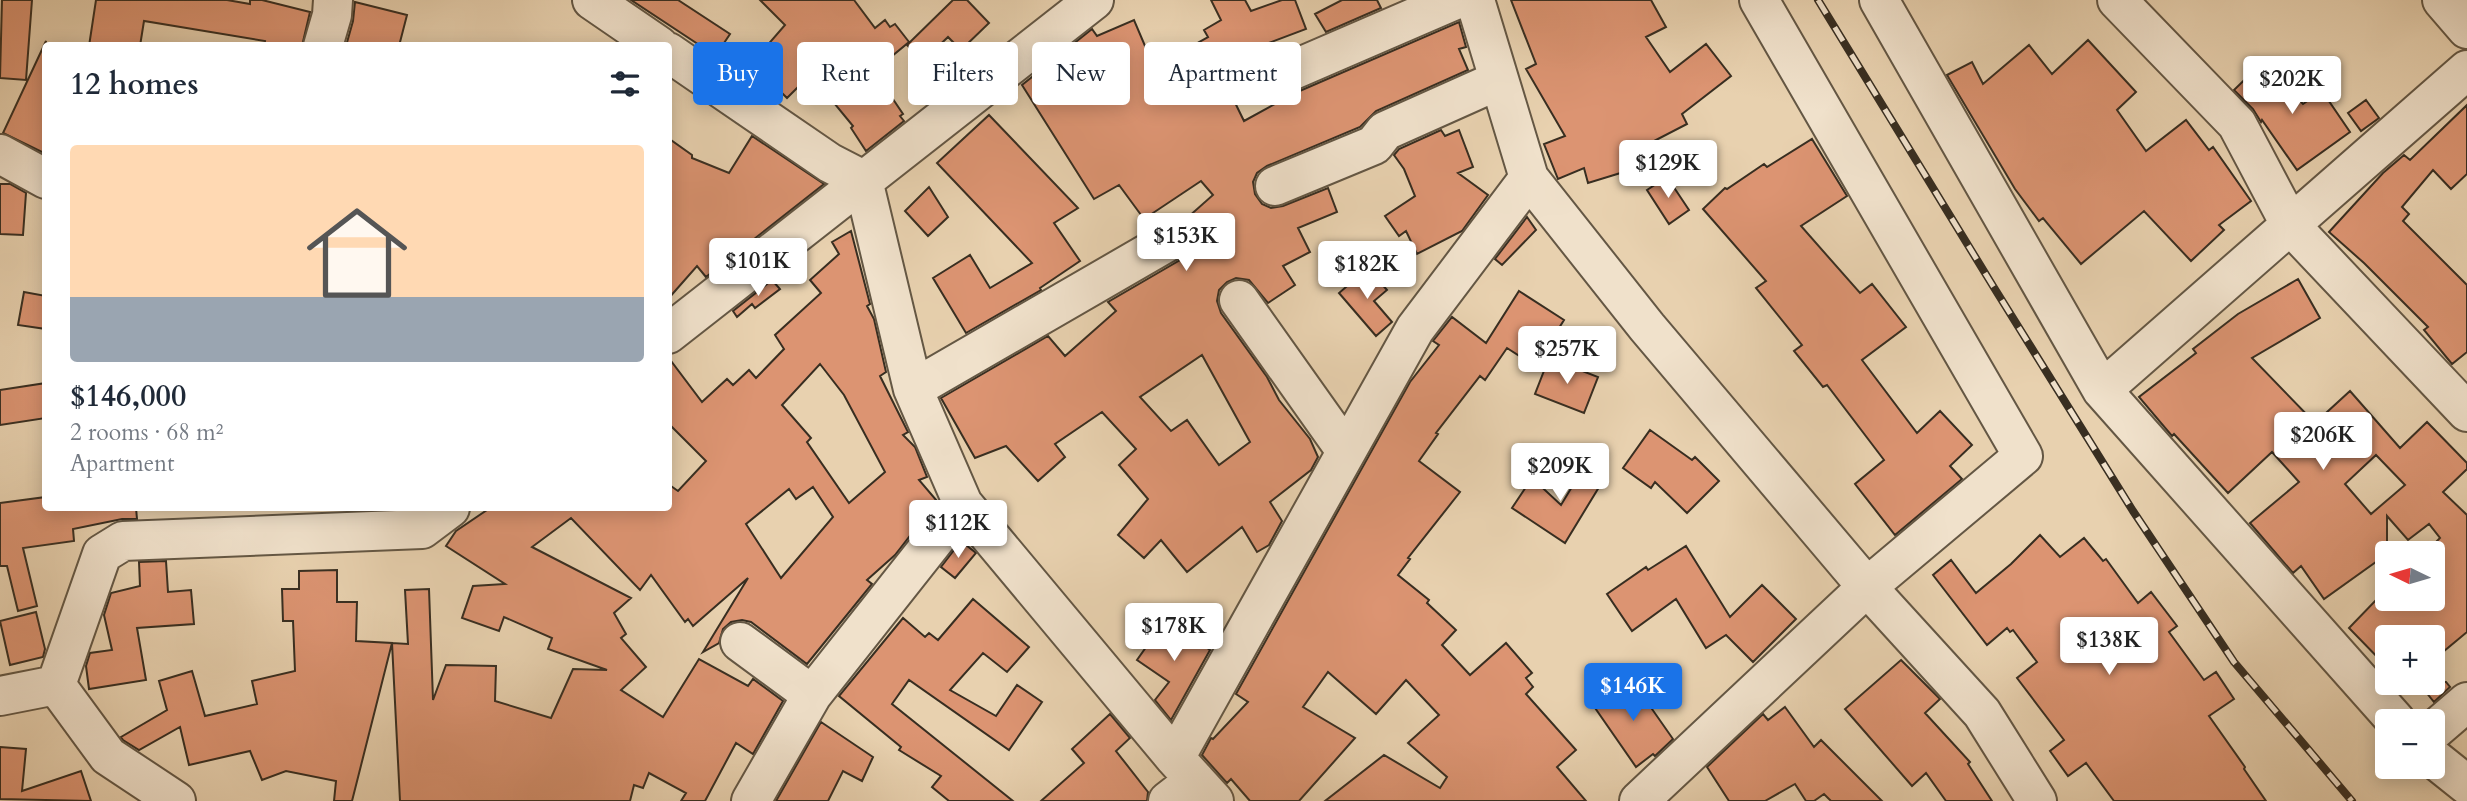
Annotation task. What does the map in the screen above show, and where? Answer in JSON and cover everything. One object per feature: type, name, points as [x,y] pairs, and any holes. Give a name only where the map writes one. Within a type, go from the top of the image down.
[{"type":"street","points":[[324,42],[332,15],[332,0]]},
{"type":"street","points":[[672,331],[1094,0]]},
{"type":"street","points":[[1301,67],[1455,0]]},
{"type":"street","points":[[1475,0],[1529,178],[1647,327],[1867,587],[1982,713],[2038,801]]},
{"type":"street","points":[[1639,801],[1867,587],[2023,456],[1759,0]]},
{"type":"street","points":[[1879,0],[2102,390],[2385,709]]},
{"type":"street","points":[[2117,0],[2237,124],[2291,226],[2467,412]]},
{"type":"street","points":[[2441,0],[2467,29]]},
{"type":"street","points":[[603,20],[650,42]]},
{"type":"street","points":[[672,55],[830,163],[863,180],[913,389],[963,504],[1188,785],[1346,451],[1415,328],[1529,178]]},
{"type":"street","points":[[2102,390],[2467,69]]},
{"type":"street","points":[[1275,186],[1374,145],[1385,131],[1499,80]]},
{"type":"street","points":[[0,154],[42,176]]},
{"type":"street","points":[[913,389],[1176,237]]},
{"type":"street","points":[[1239,300],[1346,451]]},
{"type":"street","points":[[751,801],[812,695],[963,504]]},
{"type":"street","points":[[56,685],[103,554],[124,541],[422,529],[446,511]]},
{"type":"street","points":[[740,642],[812,695]]},
{"type":"street","points":[[0,696],[56,685]]},
{"type":"street","points":[[56,685],[108,756],[176,801]]},
{"type":"street","points":[[2445,721],[2467,702]]},
{"type":"street","points":[[2445,767],[2467,785]]},
{"type":"building","points":[[2,0],[32,0],[26,80],[0,78]]},
{"type":"building","points":[[96,0],[227,0],[250,4],[250,0],[262,0],[310,12],[303,42],[265,42],[144,21],[141,42],[90,42]]},
{"type":"building","points":[[631,0],[678,0],[730,34],[725,42],[695,42]]},
{"type":"building","points":[[760,0],[854,0],[875,28],[885,20],[890,27],[895,24],[909,42],[894,54],[894,42],[797,42],[797,88],[787,98],[783,94],[783,42],[770,42],[785,25]]},
{"type":"building","points":[[953,0],[967,0],[989,23],[969,42],[953,42],[948,37],[943,42],[910,42]]},
{"type":"building","points":[[1211,0],[1245,0],[1251,11],[1282,0],[1295,0],[1306,29],[1271,42],[1199,42],[1208,37],[1204,30],[1221,20]]},
{"type":"building","points":[[1342,0],[1377,0],[1381,8],[1326,32],[1315,14]]},
{"type":"building","points":[[1511,0],[1651,0],[1666,27],[1646,37],[1670,72],[1706,44],[1731,76],[1682,114],[1687,124],[1623,157],[1627,171],[1588,183],[1584,168],[1558,179],[1544,144],[1565,136],[1526,69],[1536,64]]},
{"type":"building","points":[[355,2],[407,15],[400,42],[347,42]]},
{"type":"building","points":[[1134,20],[1144,44],[1144,105],[1236,105],[1244,121],[1273,105],[1301,105],[1301,90],[1459,22],[1466,47],[1459,49],[1468,70],[1376,111],[1360,127],[1267,166],[1257,173],[1253,182],[1255,194],[1262,204],[1271,208],[1283,206],[1328,188],[1337,212],[1298,228],[1310,252],[1283,266],[1295,285],[1268,303],[1249,280],[1236,278],[1219,290],[1217,301],[1221,313],[1267,377],[1279,400],[1310,439],[1318,457],[1311,470],[1270,502],[1282,521],[1269,545],[1257,552],[1242,527],[1187,572],[1161,540],[1144,558],[1118,535],[1148,499],[1119,465],[1136,449],[1102,412],[1055,444],[1065,457],[1038,481],[1006,446],[975,458],[941,398],[1048,336],[1065,356],[1116,311],[1108,302],[1187,256],[1195,248],[1198,236],[1195,226],[1187,218],[1213,195],[1201,181],[1144,219],[1119,185],[1094,199],[1035,105],[1130,105],[1130,42],[1076,42],[1092,29],[1097,36]],"holes":[[[1202,355],[1250,442],[1219,465],[1187,420],[1171,431],[1140,397]]]},
{"type":"building","points":[[2088,40],[2136,92],[2117,110],[2146,151],[2186,120],[2209,150],[2213,147],[2251,201],[2219,225],[2224,230],[2191,261],[2144,211],[2081,264],[2043,218],[2039,221],[2015,189],[1947,75],[1972,62],[1983,84],[2029,45],[2052,74]]},
{"type":"building","points":[[42,50],[42,152],[3,133]]},
{"type":"building","points":[[2263,62],[2303,104],[2322,91],[2350,132],[2297,170],[2262,120],[2261,122],[2253,109],[2234,90]]},
{"type":"building","points":[[1032,77],[1032,101],[1022,85]]},
{"type":"building","points":[[2366,100],[2379,118],[2361,131],[2348,113]]},
{"type":"building","points":[[894,101],[903,114],[900,116],[904,121],[866,151],[851,128],[853,126],[836,105],[894,105]]},
{"type":"building","points":[[2467,105],[2467,174],[2451,189],[2433,170],[2402,207],[2409,214],[2403,221],[2467,285],[2467,352],[2452,364],[2424,330],[2428,327],[2329,232],[2383,173],[2404,155],[2410,160]]},
{"type":"building","points":[[989,115],[1078,208],[1054,223],[1080,261],[1040,288],[1041,290],[966,333],[933,278],[970,255],[990,288],[1032,263],[937,163]]},
{"type":"building","points":[[1441,130],[1445,136],[1459,130],[1473,167],[1458,173],[1488,195],[1462,231],[1417,254],[1406,231],[1399,236],[1385,216],[1415,196],[1404,169],[1394,155],[1399,149]]},
{"type":"building","points":[[752,136],[824,184],[706,277],[697,266],[672,294],[672,141],[692,155],[692,158],[729,173]]},
{"type":"building","points":[[1812,139],[1847,196],[1801,226],[1860,293],[1872,284],[1906,327],[1862,360],[1917,433],[1940,411],[1972,445],[1950,466],[1962,479],[1895,535],[1855,484],[1884,460],[1827,385],[1823,387],[1794,351],[1802,345],[1756,288],[1766,281],[1703,209],[1725,188],[1764,164],[1767,167]]},
{"type":"building","points":[[1667,177],[1689,210],[1669,224],[1647,190]]},
{"type":"building","points":[[0,184],[10,184],[26,193],[23,235],[0,234]]},
{"type":"building","points":[[929,187],[948,217],[928,236],[905,211]]},
{"type":"building","points":[[1527,217],[1536,230],[1502,265],[1495,259]]},
{"type":"building","points":[[851,231],[870,304],[867,306],[874,319],[886,372],[880,376],[908,432],[903,435],[915,447],[927,477],[919,480],[937,501],[895,555],[867,580],[872,584],[807,664],[751,622],[742,620],[731,622],[723,629],[719,643],[703,652],[748,578],[693,626],[688,619],[685,622],[651,575],[640,590],[571,518],[532,547],[631,598],[614,613],[626,634],[621,638],[646,667],[621,690],[663,717],[699,659],[748,686],[753,679],[783,701],[753,754],[736,743],[705,801],[681,801],[686,793],[649,773],[643,788],[634,785],[630,801],[400,801],[392,643],[408,644],[405,590],[429,589],[433,700],[446,665],[496,666],[495,701],[551,718],[573,669],[607,670],[548,649],[552,638],[504,617],[499,631],[462,618],[473,586],[505,584],[446,546],[456,531],[486,511],[672,511],[672,487],[678,491],[706,461],[672,427],[672,362],[702,402],[727,379],[733,385],[749,370],[756,378],[784,349],[775,335],[821,293],[810,280],[839,254],[832,242]],"holes":[[[820,364],[844,395],[885,472],[849,503],[807,442],[811,438],[782,405]],[[813,487],[833,517],[781,578],[746,524],[789,489],[796,499]]]},
{"type":"building","points":[[1368,268],[1387,290],[1374,301],[1392,322],[1376,336],[1339,293]]},
{"type":"building","points":[[2298,279],[2320,318],[2252,358],[2315,423],[2350,391],[2400,448],[2427,422],[2467,463],[2467,469],[2443,492],[2467,515],[2467,632],[2445,650],[2445,625],[2375,625],[2375,655],[2349,628],[2375,601],[2375,611],[2445,611],[2445,541],[2437,541],[2440,538],[2429,524],[2408,540],[2387,516],[2387,541],[2375,541],[2375,563],[2324,599],[2301,566],[2293,573],[2250,523],[2299,482],[2272,452],[2228,493],[2174,434],[2172,436],[2139,397],[2196,353],[2193,349],[2238,314]],"holes":[[[2376,455],[2405,485],[2371,514],[2345,484]]]},
{"type":"building","points":[[772,280],[780,289],[755,308],[752,304],[737,317],[733,311]]},
{"type":"building","points":[[1519,291],[1564,320],[1535,366],[1507,348],[1485,380],[1480,376],[1436,433],[1438,434],[1419,461],[1460,492],[1408,558],[1410,559],[1398,575],[1429,600],[1427,603],[1456,630],[1442,645],[1470,675],[1506,643],[1532,673],[1526,678],[1533,687],[1526,694],[1576,750],[1557,767],[1586,801],[1325,801],[1384,755],[1440,788],[1447,777],[1408,743],[1439,715],[1406,680],[1376,714],[1328,672],[1303,707],[1355,738],[1299,801],[1250,801],[1231,779],[1227,783],[1202,755],[1211,738],[1213,739],[1248,702],[1236,694],[1410,382],[1439,345],[1433,341],[1452,317],[1486,343]]},
{"type":"building","points":[[24,292],[42,295],[42,328],[18,325]]},
{"type":"building","points":[[1549,358],[1598,377],[1584,413],[1535,394]]},
{"type":"building","points":[[42,384],[42,419],[0,425],[0,390]]},
{"type":"building","points":[[1650,430],[1692,460],[1695,457],[1719,481],[1687,513],[1655,482],[1651,488],[1623,468]]},
{"type":"building","points":[[1587,462],[1607,474],[1565,543],[1512,508],[1532,478],[1561,505]]},
{"type":"building","points":[[42,498],[42,511],[136,511],[137,519],[122,519],[73,529],[74,541],[23,548],[37,606],[18,611],[7,566],[0,566],[0,503]]},
{"type":"building","points":[[2040,535],[2060,557],[2084,538],[2103,561],[2106,559],[2138,603],[2151,592],[2177,626],[2169,632],[2204,680],[2216,672],[2234,699],[2209,716],[2266,801],[2114,801],[2086,763],[2068,776],[2050,751],[2064,740],[2017,678],[2037,662],[2013,630],[2010,632],[2007,628],[1987,645],[1933,575],[1951,560],[1976,593]]},
{"type":"building","points":[[961,541],[976,553],[955,578],[941,567]]},
{"type":"building","points":[[1686,546],[1730,617],[1762,585],[1796,619],[1753,662],[1726,635],[1706,648],[1676,599],[1632,631],[1607,594],[1646,567],[1648,570]]},
{"type":"building","points":[[166,561],[168,592],[191,590],[194,624],[137,628],[146,680],[89,689],[86,666],[90,653],[112,650],[104,615],[111,593],[140,586],[139,562]]},
{"type":"building","points":[[337,570],[337,602],[357,602],[356,641],[392,643],[352,801],[334,801],[336,781],[286,771],[262,780],[250,751],[189,765],[180,727],[139,750],[123,740],[121,737],[167,710],[159,681],[192,671],[205,716],[257,704],[252,681],[295,671],[293,621],[283,621],[282,589],[299,589],[299,571]]},
{"type":"building","points":[[973,599],[1029,647],[1007,672],[983,653],[950,690],[996,716],[1017,685],[1042,702],[1009,750],[909,680],[892,704],[1013,801],[949,801],[932,787],[941,776],[899,750],[901,747],[839,696],[903,618],[925,637],[929,633],[938,640]]},
{"type":"building","points":[[36,612],[45,649],[43,657],[10,665],[0,621]]},
{"type":"building","points":[[1166,619],[1210,650],[1171,720],[1155,700],[1169,682],[1137,660]]},
{"type":"building","points":[[1901,660],[1940,699],[1925,713],[1970,762],[1968,764],[1992,801],[1946,801],[1926,773],[1912,786],[1845,709]]},
{"type":"building","points":[[1631,679],[1673,739],[1655,756],[1653,754],[1636,767],[1593,705]]},
{"type":"building","points":[[2428,695],[2441,695],[2434,702]]},
{"type":"building","points":[[1785,707],[1814,747],[1821,740],[1882,801],[1831,801],[1824,794],[1814,801],[1806,801],[1795,784],[1765,801],[1729,801],[1707,767],[1763,714],[1768,720]]},
{"type":"building","points":[[1110,714],[1130,738],[1116,751],[1148,792],[1147,801],[1041,801],[1084,763],[1072,749]]},
{"type":"building","points":[[821,722],[873,757],[862,781],[843,771],[828,801],[776,801]]},
{"type":"building","points":[[0,747],[26,749],[22,791],[81,771],[91,801],[0,799]]},
{"type":"railway","points":[[1818,0],[2133,511],[2234,662],[2352,801]]}]
